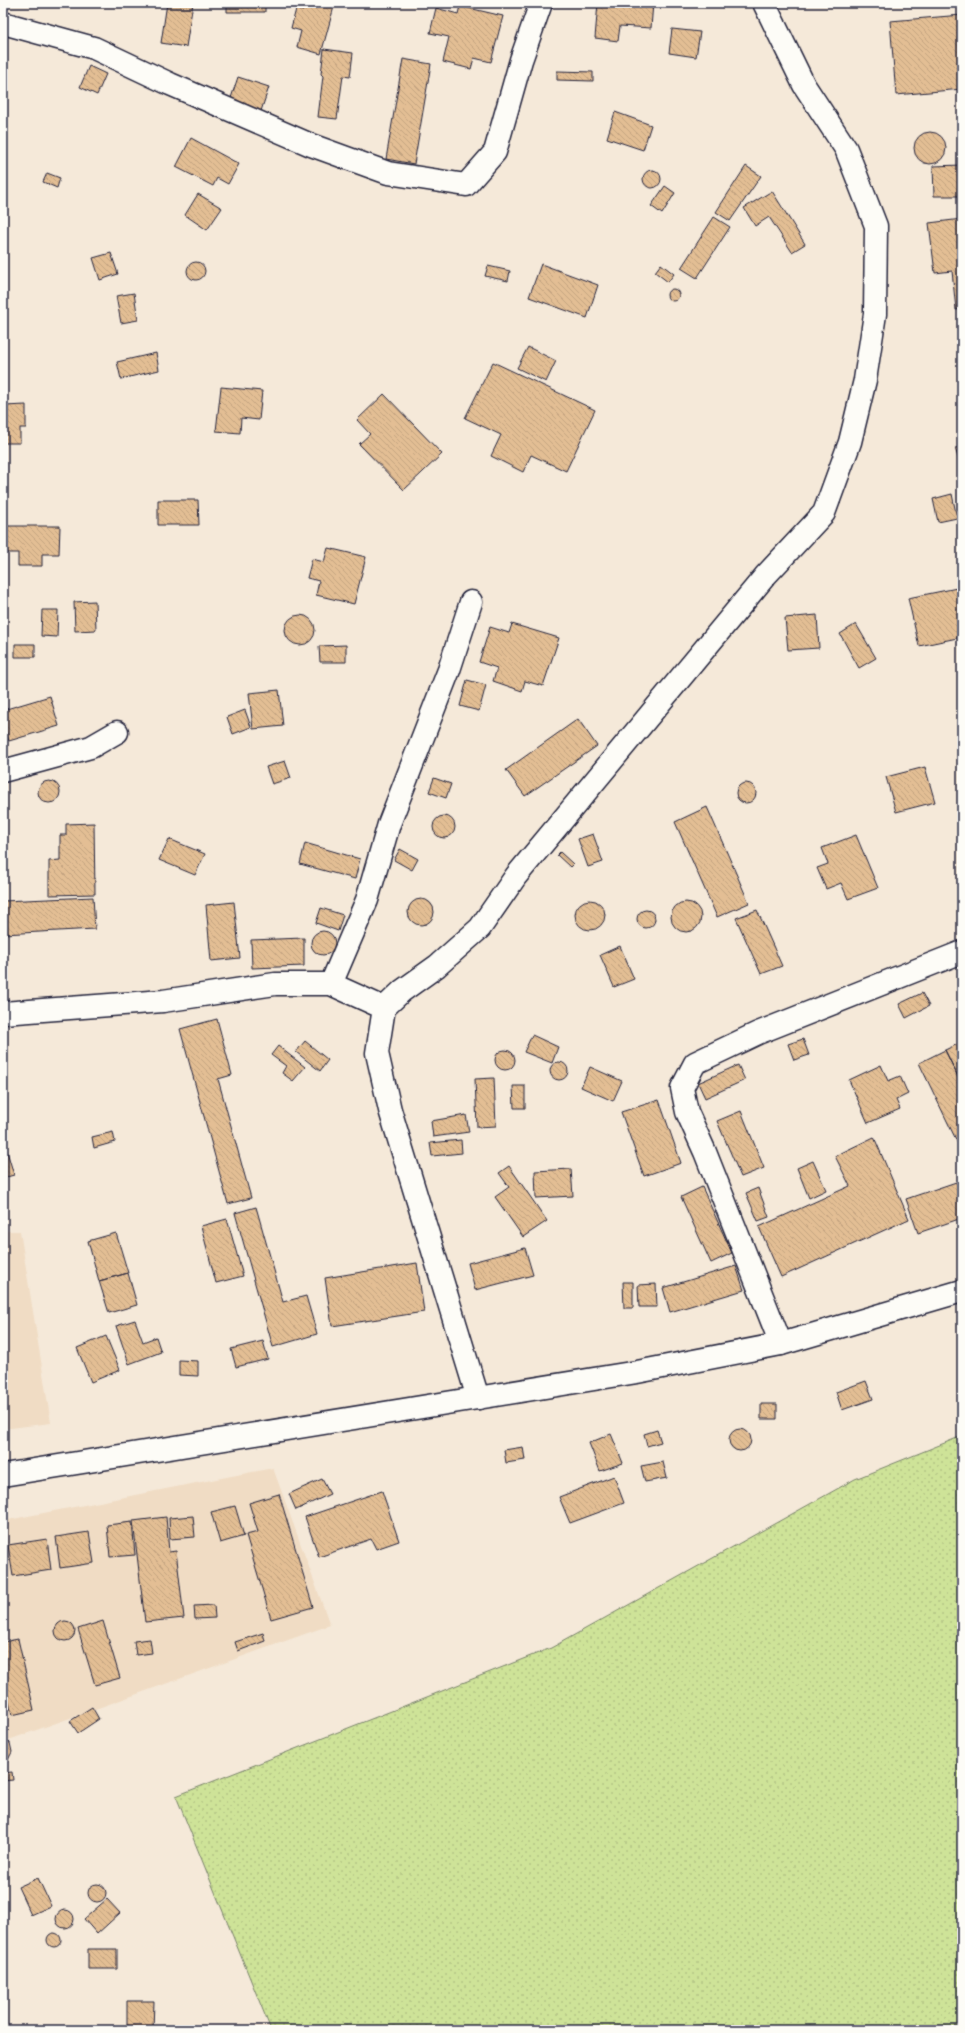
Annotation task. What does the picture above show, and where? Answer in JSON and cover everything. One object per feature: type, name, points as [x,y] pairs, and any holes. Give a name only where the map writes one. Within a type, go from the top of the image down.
[{"type":"street","points":[[3,23],[94,48],[170,84],[304,142],[388,173],[466,185],[495,152],[521,60],[541,3]]},
{"type":"street","points":[[478,1398],[390,1110],[377,1053],[384,1008],[402,991],[437,966],[480,928],[516,876],[766,575],[824,513],[850,442],[865,380],[875,314],[876,226],[846,149],[804,85],[764,3]]},
{"type":"street","points":[[331,984],[367,900],[389,824],[449,670],[471,602]]},
{"type":"street","points":[[3,771],[91,747],[117,732]]},
{"type":"street","points":[[781,1344],[705,1152],[687,1112],[682,1088],[695,1063],[758,1033],[962,952]]},
{"type":"street","points":[[3,1013],[162,1001],[275,984],[331,984],[384,1008]]},
{"type":"street","points":[[3,1475],[637,1372],[781,1344],[962,1290]]},
{"type":"shaded area","points":[[3,1231],[20,1231],[51,1423],[3,1429]]},
{"type":"shaded area","points":[[273,1468],[330,1625],[3,1742],[3,1521]]},
{"type":"green space","points":[[962,1436],[962,2030],[271,2030],[176,1796],[551,1648],[855,1479]]},
{"type":"building","points":[[167,3],[193,3],[186,47],[161,43]]},
{"type":"building","points":[[227,3],[265,3],[265,12],[227,12]]},
{"type":"building","points":[[305,3],[335,3],[321,54],[297,47],[301,31],[291,28],[296,9],[303,11]]},
{"type":"building","points":[[598,3],[653,3],[651,28],[620,26],[618,41],[595,38]]},
{"type":"building","points":[[460,6],[503,16],[491,62],[474,58],[471,69],[443,62],[449,37],[430,33],[436,8],[458,14]]},
{"type":"building","points":[[962,15],[962,89],[896,95],[890,21]]},
{"type":"building","points":[[672,29],[700,32],[696,57],[669,53]]},
{"type":"building","points":[[324,49],[353,53],[350,77],[343,76],[337,119],[318,117],[323,76],[321,74]]},
{"type":"building","points":[[403,59],[431,64],[414,164],[386,159]]},
{"type":"building","points":[[89,66],[106,74],[97,95],[80,87]]},
{"type":"building","points":[[557,71],[593,72],[593,81],[557,80]]},
{"type":"building","points":[[238,77],[269,87],[261,111],[230,101]]},
{"type":"building","points":[[615,112],[651,125],[643,150],[607,138]]},
{"type":"building","points":[[927,132],[933,132],[943,139],[946,148],[945,154],[939,161],[933,164],[927,164],[917,157],[914,151],[914,145],[921,135]]},
{"type":"building","points":[[191,138],[239,164],[228,184],[217,178],[213,186],[176,167]]},
{"type":"building","points":[[962,165],[962,196],[934,196],[933,166]]},
{"type":"building","points":[[746,166],[761,176],[730,221],[716,212]]},
{"type":"building","points":[[648,170],[656,170],[661,175],[659,186],[656,188],[648,188],[643,183],[643,175]]},
{"type":"building","points":[[47,173],[60,178],[57,188],[43,182]]},
{"type":"building","points":[[665,186],[675,193],[662,214],[651,206]]},
{"type":"building","points":[[772,191],[805,244],[792,252],[769,217],[755,226],[744,208]]},
{"type":"building","points":[[198,194],[222,208],[207,230],[185,215]]},
{"type":"building","points":[[714,217],[730,227],[697,278],[681,268]]},
{"type":"building","points":[[962,219],[962,309],[956,310],[952,271],[935,273],[929,223]]},
{"type":"building","points":[[111,253],[118,274],[100,280],[93,258]]},
{"type":"building","points":[[196,262],[202,265],[205,271],[202,277],[196,280],[190,277],[187,271],[190,265]]},
{"type":"building","points":[[541,264],[598,285],[587,318],[529,297]]},
{"type":"building","points":[[661,264],[674,274],[668,282],[655,272]]},
{"type":"building","points":[[488,266],[510,271],[508,281],[485,276]]},
{"type":"building","points":[[671,289],[675,289],[679,295],[675,301],[671,301],[667,297],[667,293]]},
{"type":"building","points":[[134,293],[138,320],[121,323],[116,296]]},
{"type":"building","points":[[528,347],[556,361],[546,382],[517,368]]},
{"type":"building","points":[[156,353],[159,370],[121,379],[117,362]]},
{"type":"building","points":[[493,362],[595,410],[566,471],[531,455],[523,472],[491,456],[501,435],[465,418]]},
{"type":"building","points":[[221,387],[262,391],[259,420],[241,418],[240,433],[216,431]]},
{"type":"building","points":[[384,394],[442,454],[404,490],[359,444],[370,434],[357,420]]},
{"type":"building","points":[[3,400],[4,406],[26,405],[26,428],[20,428],[20,443],[3,443]]},
{"type":"building","points":[[962,447],[962,470],[955,448]]},
{"type":"building","points":[[952,494],[957,518],[938,522],[933,499]]},
{"type":"building","points":[[158,500],[198,500],[199,525],[158,525]]},
{"type":"building","points":[[3,526],[60,526],[59,554],[42,554],[42,566],[18,566],[18,553],[3,553]]},
{"type":"building","points":[[328,548],[366,557],[354,604],[316,595],[319,581],[307,578],[312,559],[324,562]]},
{"type":"building","points":[[962,587],[962,637],[919,646],[908,598]]},
{"type":"building","points":[[95,601],[96,630],[75,631],[74,602]]},
{"type":"building","points":[[42,610],[58,610],[57,637],[41,636]]},
{"type":"building","points":[[300,615],[311,619],[315,630],[311,641],[300,645],[289,641],[285,630],[289,619]]},
{"type":"building","points":[[817,615],[819,648],[788,650],[785,618]]},
{"type":"building","points":[[512,624],[559,638],[543,686],[525,681],[522,691],[493,681],[497,668],[479,662],[490,627],[509,633]]},
{"type":"building","points":[[856,624],[876,658],[859,668],[840,634]]},
{"type":"building","points":[[15,644],[35,644],[35,657],[15,657]]},
{"type":"building","points":[[346,645],[346,662],[320,662],[319,646]]},
{"type":"building","points":[[467,680],[486,685],[479,711],[460,706]]},
{"type":"building","points":[[279,690],[283,726],[253,729],[249,693]]},
{"type":"building","points":[[50,696],[59,726],[9,741],[3,723],[3,710]]},
{"type":"building","points":[[245,710],[251,727],[233,734],[227,717]]},
{"type":"building","points":[[578,719],[597,746],[525,796],[506,770]]},
{"type":"building","points":[[285,761],[291,778],[272,784],[266,767]]},
{"type":"building","points":[[925,767],[935,802],[896,812],[886,777]]},
{"type":"building","points":[[434,778],[451,784],[446,798],[429,792]]},
{"type":"building","points":[[49,781],[57,784],[60,792],[57,800],[49,803],[41,800],[38,792],[41,784]]},
{"type":"building","points":[[742,783],[750,783],[756,789],[756,797],[750,803],[742,803],[736,797],[736,789]]},
{"type":"building","points":[[707,807],[749,903],[717,917],[675,822]]},
{"type":"building","points":[[444,816],[452,819],[455,827],[452,835],[444,838],[436,835],[433,827],[436,819]]},
{"type":"building","points":[[94,823],[95,894],[49,895],[49,861],[60,860],[60,835],[66,835],[66,824]]},
{"type":"building","points":[[593,834],[603,862],[588,867],[578,839]]},
{"type":"building","points":[[856,835],[878,888],[848,899],[841,883],[826,889],[817,868],[828,864],[822,848]]},
{"type":"building","points":[[169,839],[205,854],[195,875],[159,860]]},
{"type":"building","points":[[305,843],[360,859],[355,879],[300,864]]},
{"type":"building","points":[[400,849],[418,859],[412,870],[394,860]]},
{"type":"building","points":[[560,852],[573,864],[570,867],[557,855]]},
{"type":"building","points":[[93,897],[95,929],[3,934],[3,901]]},
{"type":"building","points":[[421,899],[430,903],[434,912],[430,921],[421,925],[412,921],[408,912],[412,903]]},
{"type":"building","points":[[590,900],[601,904],[605,915],[601,926],[590,930],[579,926],[575,915],[579,904]]},
{"type":"building","points":[[234,902],[240,958],[211,961],[206,905]]},
{"type":"building","points":[[686,902],[697,906],[701,917],[697,928],[686,932],[675,928],[671,917],[675,906]]},
{"type":"building","points":[[321,908],[343,915],[338,931],[316,923]]},
{"type":"building","points":[[646,910],[652,913],[655,919],[652,925],[646,928],[640,925],[637,919],[640,913]]},
{"type":"building","points":[[757,910],[782,966],[761,974],[736,918]]},
{"type":"building","points":[[323,931],[332,934],[335,943],[332,952],[323,955],[314,952],[311,943],[314,934]]},
{"type":"building","points":[[304,938],[304,966],[252,968],[251,940]]},
{"type":"building","points":[[620,946],[634,979],[614,987],[600,955]]},
{"type":"building","points":[[922,993],[929,1006],[906,1018],[899,1004]]},
{"type":"building","points":[[217,1019],[232,1075],[218,1079],[251,1198],[228,1204],[180,1029]]},
{"type":"building","points":[[532,1035],[558,1047],[552,1063],[524,1052]]},
{"type":"building","points":[[803,1039],[809,1055],[794,1060],[788,1044]]},
{"type":"building","points":[[305,1041],[328,1060],[320,1071],[296,1052]]},
{"type":"building","points":[[962,1042],[962,1085],[945,1050]]},
{"type":"building","points":[[278,1046],[305,1067],[293,1081],[282,1073],[286,1066],[271,1055]]},
{"type":"building","points":[[505,1050],[512,1053],[515,1060],[512,1067],[505,1070],[498,1067],[495,1060],[498,1053]]},
{"type":"building","points":[[945,1050],[962,1085],[962,1152],[919,1063]]},
{"type":"building","points":[[559,1062],[565,1065],[568,1071],[565,1077],[559,1080],[553,1077],[550,1071],[553,1065]]},
{"type":"building","points":[[738,1065],[745,1080],[705,1098],[698,1083]]},
{"type":"building","points":[[881,1065],[888,1081],[900,1076],[908,1094],[896,1100],[900,1109],[868,1123],[849,1080]]},
{"type":"building","points":[[590,1067],[622,1081],[613,1101],[581,1087]]},
{"type":"building","points":[[494,1078],[496,1126],[477,1127],[475,1079]]},
{"type":"building","points":[[513,1086],[525,1086],[525,1108],[514,1108]]},
{"type":"building","points":[[659,1100],[681,1163],[644,1176],[621,1112]]},
{"type":"building","points":[[741,1111],[764,1168],[741,1177],[717,1121]]},
{"type":"building","points":[[466,1115],[469,1132],[433,1137],[431,1121]]},
{"type":"building","points":[[113,1132],[115,1142],[94,1148],[92,1137]]},
{"type":"building","points":[[874,1137],[909,1219],[781,1277],[759,1227],[850,1186],[835,1156]]},
{"type":"building","points":[[3,1138],[14,1175],[3,1178]]},
{"type":"building","points":[[461,1140],[462,1153],[432,1156],[430,1143]]},
{"type":"building","points":[[813,1161],[826,1190],[809,1198],[797,1168]]},
{"type":"building","points":[[509,1166],[547,1221],[523,1237],[495,1197],[509,1187],[499,1173]]},
{"type":"building","points":[[571,1169],[573,1196],[536,1198],[535,1171]]},
{"type":"building","points":[[962,1180],[962,1218],[918,1233],[906,1199]]},
{"type":"building","points":[[702,1187],[732,1253],[711,1263],[681,1197]]},
{"type":"building","points":[[758,1188],[769,1217],[758,1221],[746,1193]]},
{"type":"building","points":[[256,1207],[283,1302],[306,1296],[317,1334],[273,1347],[235,1213]]},
{"type":"building","points":[[227,1219],[243,1276],[216,1283],[201,1226]]},
{"type":"building","points":[[116,1233],[128,1273],[99,1281],[88,1241]]},
{"type":"building","points":[[525,1248],[533,1275],[475,1290],[468,1263]]},
{"type":"building","points":[[417,1263],[424,1312],[332,1326],[325,1278]]},
{"type":"building","points":[[736,1266],[744,1290],[670,1312],[663,1288]]},
{"type":"building","points":[[128,1273],[137,1305],[109,1313],[99,1281]]},
{"type":"building","points":[[623,1282],[633,1282],[633,1308],[624,1308]]},
{"type":"building","points":[[656,1284],[657,1307],[639,1307],[638,1285]]},
{"type":"building","points":[[135,1320],[143,1342],[156,1337],[161,1352],[129,1364],[116,1326]]},
{"type":"building","points":[[106,1336],[120,1370],[91,1382],[77,1348]]},
{"type":"building","points":[[263,1341],[268,1359],[236,1367],[231,1349]]},
{"type":"building","points":[[179,1360],[198,1361],[198,1376],[179,1375]]},
{"type":"building","points":[[866,1381],[873,1399],[842,1410],[836,1392]]},
{"type":"building","points":[[761,1404],[777,1404],[777,1419],[761,1419]]},
{"type":"building","points":[[736,1429],[744,1429],[751,1436],[751,1444],[744,1451],[736,1451],[729,1444],[729,1436]]},
{"type":"building","points":[[657,1430],[661,1442],[647,1446],[644,1434]]},
{"type":"building","points":[[611,1434],[623,1463],[600,1471],[589,1443]]},
{"type":"building","points":[[523,1447],[525,1460],[506,1463],[504,1450]]},
{"type":"building","points":[[663,1462],[667,1478],[645,1482],[641,1466]]},
{"type":"building","points":[[614,1476],[624,1503],[570,1523],[559,1497]]},
{"type":"building","points":[[322,1479],[330,1494],[296,1510],[289,1494]]},
{"type":"building","points":[[382,1491],[399,1541],[376,1549],[371,1539],[319,1557],[305,1517]]},
{"type":"building","points":[[279,1494],[313,1607],[271,1619],[246,1535],[258,1532],[249,1503]]},
{"type":"building","points":[[235,1506],[244,1536],[220,1543],[211,1512]]},
{"type":"building","points":[[193,1516],[195,1537],[170,1539],[169,1518]]},
{"type":"building","points":[[166,1517],[169,1552],[176,1551],[184,1618],[145,1622],[133,1521]]},
{"type":"building","points":[[132,1522],[135,1555],[110,1557],[107,1525]]},
{"type":"building","points":[[89,1532],[94,1563],[60,1568],[56,1537]]},
{"type":"building","points":[[47,1539],[51,1570],[13,1576],[8,1545]]},
{"type":"building","points":[[214,1605],[215,1618],[195,1619],[194,1606]]},
{"type":"building","points":[[65,1621],[72,1624],[75,1631],[72,1638],[65,1641],[58,1638],[55,1631],[58,1624]]},
{"type":"building","points":[[103,1621],[120,1678],[95,1685],[78,1629]]},
{"type":"building","points":[[263,1633],[265,1641],[238,1651],[235,1642]]},
{"type":"building","points":[[18,1639],[34,1710],[12,1715],[3,1676],[3,1642]]},
{"type":"building","points":[[150,1639],[152,1653],[136,1655],[134,1641]]},
{"type":"building","points":[[92,1707],[99,1719],[78,1733],[70,1721]]},
{"type":"building","points":[[3,1738],[10,1743],[12,1752],[8,1760],[3,1763]]},
{"type":"building","points":[[12,1772],[13,1780],[3,1781],[3,1773]]},
{"type":"building","points":[[38,1878],[51,1906],[31,1915],[18,1887]]},
{"type":"building","points":[[97,1884],[103,1887],[106,1893],[103,1899],[97,1902],[91,1899],[88,1893],[91,1887]]},
{"type":"building","points":[[107,1899],[120,1913],[97,1934],[84,1919]]},
{"type":"building","points":[[65,1910],[71,1913],[74,1919],[71,1925],[65,1928],[59,1925],[56,1919],[59,1913]]},
{"type":"building","points":[[54,1933],[59,1935],[61,1940],[59,1945],[54,1947],[49,1945],[47,1940],[49,1935]]},
{"type":"building","points":[[88,1949],[117,1949],[117,1969],[88,1969]]},
{"type":"building","points":[[127,2001],[154,2001],[153,2030],[116,2030],[116,2027],[127,2027]]}]
